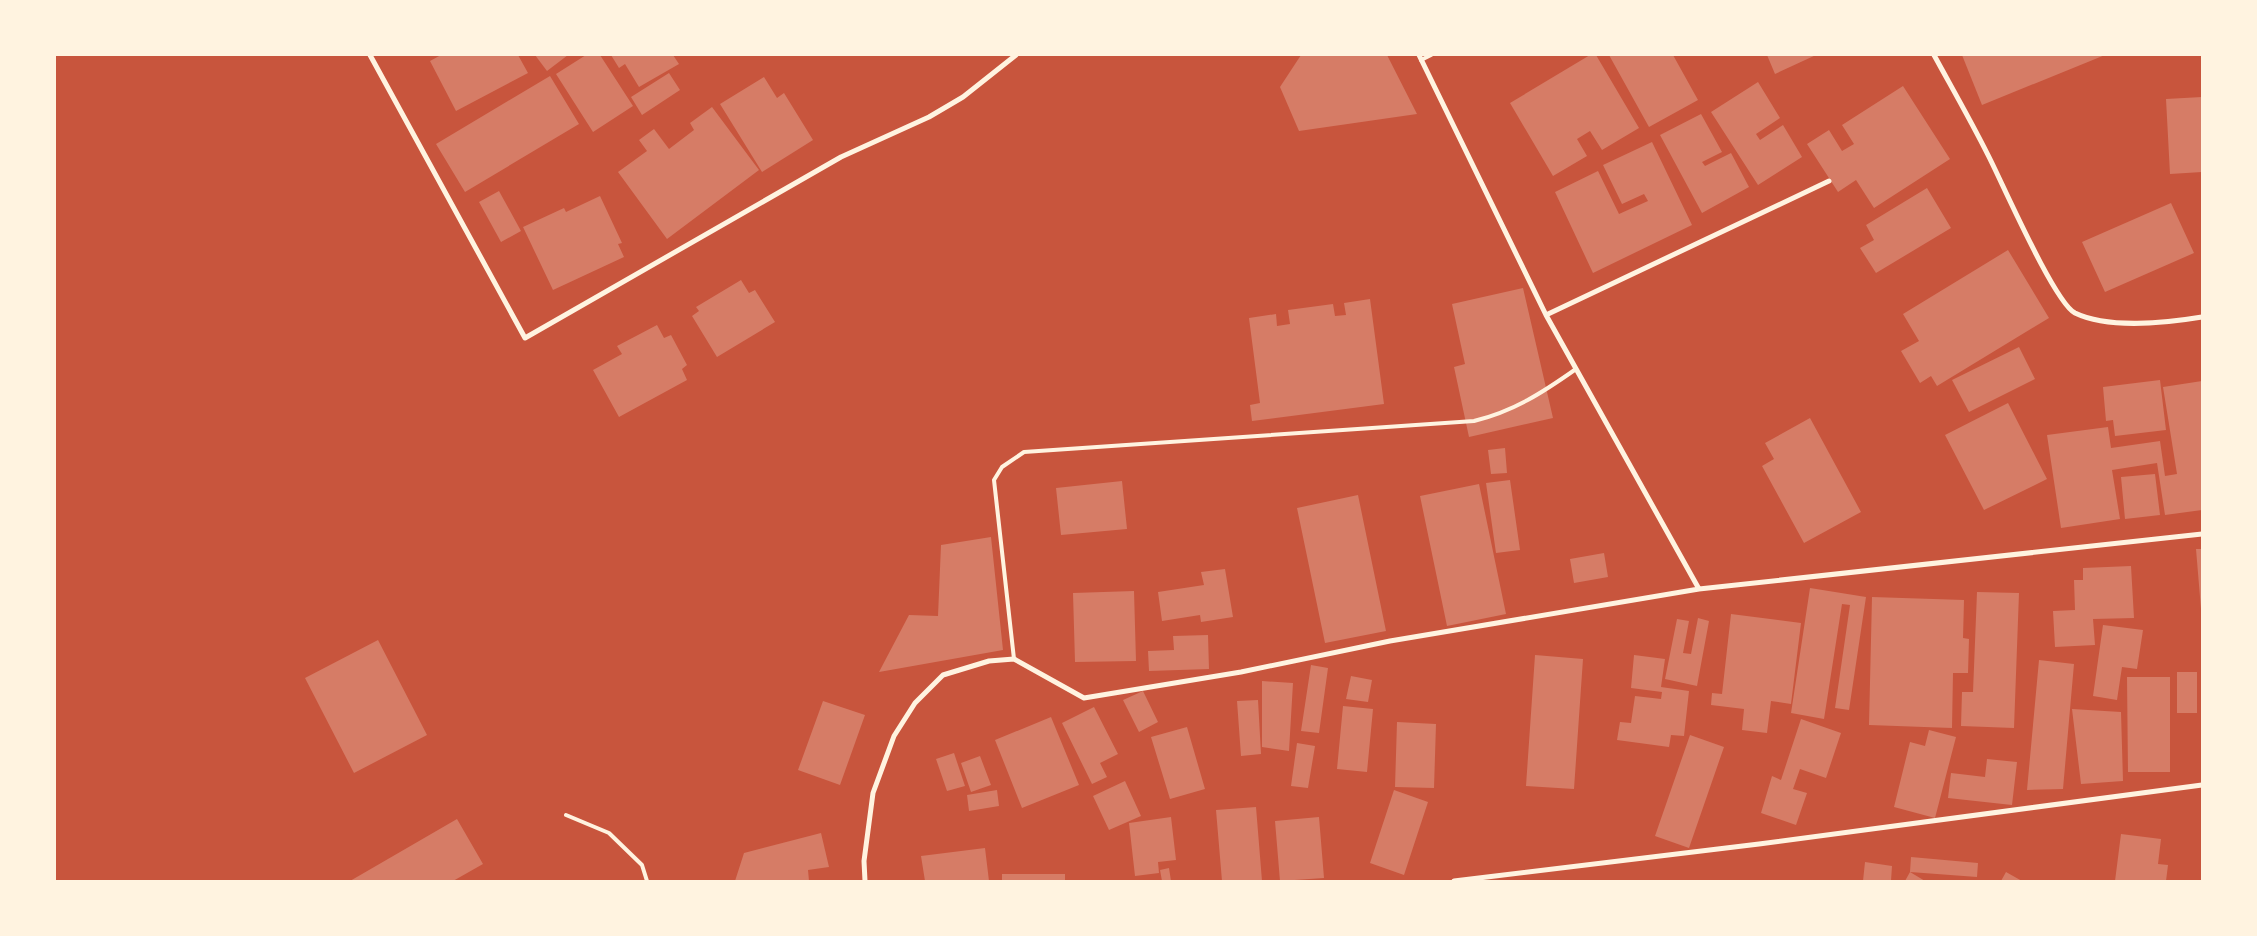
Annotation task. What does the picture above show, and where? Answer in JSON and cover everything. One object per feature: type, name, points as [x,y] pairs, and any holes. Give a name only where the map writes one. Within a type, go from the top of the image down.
[{"type":"street","points":[[370,55],[525,338],[841,157],[946,107],[963,97],[1016,55]]},
{"type":"street","points":[[1934,55],[1987,153],[2054,288],[2073,312],[2098,321],[2156,322],[2202,317]]},
{"type":"street","points":[[1420,58],[1546,315],[1699,589]]},
{"type":"street","points":[[1546,315],[1829,181]]},
{"type":"street","points":[[865,881],[864,861],[873,794],[894,736],[915,703],[943,676],[989,662],[1014,659],[1084,698],[1241,672],[1390,641],[1699,589],[2202,534]]},
{"type":"street","points":[[1454,881],[1759,844],[2202,785]]},
{"type":"lane","points":[[1420,58],[1431,55]]},
{"type":"lane","points":[[1014,659],[994,480],[1002,466],[1024,452],[1474,421],[1495,415],[1539,396],[1576,369]]},
{"type":"lane","points":[[566,815],[609,833],[642,865],[647,881]]},
{"type":"building","points":[[441,55],[518,55],[528,73],[456,111],[430,61]]},
{"type":"building","points":[[535,55],[568,55],[547,71]]},
{"type":"building","points":[[586,55],[600,55],[633,106],[593,132],[556,74]]},
{"type":"building","points":[[611,55],[673,55],[679,64],[639,87],[625,64],[619,68]]},
{"type":"building","points":[[1301,55],[1387,55],[1417,114],[1299,131],[1280,87]]},
{"type":"building","points":[[1590,55],[1596,55],[1639,128],[1602,150],[1590,131],[1577,139],[1587,156],[1553,176],[1510,103]]},
{"type":"building","points":[[1609,55],[1673,55],[1698,100],[1649,127]]},
{"type":"building","points":[[1767,55],[1816,55],[1775,74]]},
{"type":"building","points":[[1962,55],[2105,55],[1982,105]]},
{"type":"building","points":[[669,73],[680,90],[642,115],[631,97]]},
{"type":"building","points":[[550,76],[579,124],[465,192],[436,144]]},
{"type":"building","points":[[764,77],[777,98],[784,93],[813,140],[762,172],[720,104]]},
{"type":"building","points":[[1758,82],[1780,118],[1756,134],[1760,140],[1783,125],[1802,157],[1758,185],[1711,112]]},
{"type":"building","points":[[1903,86],[1950,159],[1874,208],[1856,180],[1838,192],[1807,144],[1829,130],[1842,151],[1854,144],[1842,125]]},
{"type":"building","points":[[2202,97],[2202,172],[2170,174],[2166,99]]},
{"type":"building","points":[[712,107],[759,170],[667,239],[618,172],[647,151],[639,140],[654,129],[669,149],[694,130],[690,123]]},
{"type":"building","points":[[1701,114],[1722,152],[1702,162],[1705,166],[1731,153],[1749,187],[1702,213],[1660,135]]},
{"type":"building","points":[[1652,142],[1692,225],[1593,273],[1555,192],[1598,171],[1619,214],[1648,201],[1644,194],[1622,204],[1603,165]]},
{"type":"building","points":[[1927,188],[1951,228],[1876,273],[1860,248],[1874,240],[1866,225]]},
{"type":"building","points":[[499,191],[521,231],[501,242],[479,202]]},
{"type":"building","points":[[600,196],[622,243],[618,244],[624,257],[553,290],[523,227],[564,208],[566,212]]},
{"type":"building","points":[[2171,203],[2194,253],[2105,292],[2082,242]]},
{"type":"building","points":[[2008,250],[2049,318],[1937,386],[1931,376],[1920,383],[1901,351],[1919,341],[1903,314]]},
{"type":"building","points":[[741,280],[749,293],[755,290],[775,322],[717,357],[692,316],[699,311],[696,307]]},
{"type":"building","points":[[1523,288],[1553,418],[1469,437],[1454,367],[1465,364],[1452,304]]},
{"type":"building","points":[[1370,299],[1384,404],[1252,421],[1250,405],[1260,403],[1249,318],[1276,314],[1277,326],[1290,324],[1288,310],[1333,304],[1335,316],[1346,315],[1344,303]]},
{"type":"building","points":[[657,325],[664,338],[671,335],[687,365],[682,369],[687,380],[619,417],[593,370],[622,354],[617,346]]},
{"type":"building","points":[[2019,347],[2035,379],[1969,412],[1952,380]]},
{"type":"building","points":[[2160,380],[2166,430],[2115,436],[2113,420],[2106,421],[2103,387]]},
{"type":"building","points":[[2202,381],[2202,510],[2165,515],[2157,463],[2112,470],[2120,519],[2061,528],[2047,435],[2108,427],[2111,448],[2160,441],[2165,476],[2177,474],[2163,387]]},
{"type":"building","points":[[2008,403],[2047,479],[1984,510],[1945,435]]},
{"type":"building","points":[[1810,418],[1861,512],[1804,543],[1762,466],[1774,459],[1765,443]]},
{"type":"building","points":[[1505,448],[1507,473],[1491,474],[1488,450]]},
{"type":"building","points":[[2155,474],[2160,515],[2125,519],[2121,477]]},
{"type":"building","points":[[1510,480],[1520,550],[1496,553],[1486,483]]},
{"type":"building","points":[[1122,481],[1127,529],[1061,535],[1056,488]]},
{"type":"building","points":[[1479,484],[1506,614],[1447,626],[1420,496]]},
{"type":"building","points":[[1358,495],[1386,631],[1325,643],[1297,508]]},
{"type":"building","points":[[991,537],[1003,650],[879,672],[909,615],[938,616],[941,545]]},
{"type":"building","points":[[2196,549],[2202,549],[2202,609],[2201,609]]},
{"type":"building","points":[[1604,553],[1608,577],[1574,583],[1570,559]]},
{"type":"building","points":[[2131,566],[2134,618],[2093,619],[2095,645],[2055,647],[2053,611],[2075,610],[2074,580],[2083,580],[2083,568]]},
{"type":"building","points":[[1225,569],[1233,617],[1201,622],[1200,615],[1162,621],[1158,592],[1204,585],[1201,572]]},
{"type":"building","points":[[1810,588],[1866,597],[1849,710],[1835,708],[1850,605],[1842,604],[1824,719],[1791,713]]},
{"type":"building","points":[[1134,591],[1136,661],[1075,662],[1073,593]]},
{"type":"building","points":[[1977,592],[2019,593],[2014,728],[1961,726],[1962,692],[1973,692]]},
{"type":"building","points":[[1872,597],[1964,600],[1963,638],[1969,639],[1968,673],[1953,673],[1952,728],[1869,725]]},
{"type":"building","points":[[1731,614],[1801,623],[1791,704],[1771,701],[1767,733],[1742,730],[1744,709],[1711,705],[1712,693],[1722,694]]},
{"type":"building","points":[[1698,618],[1709,621],[1697,686],[1665,679],[1677,619],[1689,621],[1683,653],[1691,654]]},
{"type":"building","points":[[2103,625],[2143,630],[2137,669],[2122,667],[2117,700],[2093,696]]},
{"type":"building","points":[[1208,635],[1209,669],[1149,671],[1148,651],[1174,650],[1173,636]]},
{"type":"building","points":[[378,640],[427,735],[354,773],[305,678]]},
{"type":"building","points":[[1535,655],[1583,659],[1574,789],[1526,786]]},
{"type":"building","points":[[1634,655],[1665,659],[1661,687],[1689,691],[1684,736],[1671,735],[1669,747],[1617,740],[1620,722],[1631,723],[1635,696],[1661,699],[1662,692],[1631,688]]},
{"type":"building","points":[[2039,660],[2074,664],[2063,789],[2027,790]]},
{"type":"building","points":[[1311,665],[1328,668],[1319,733],[1301,731]]},
{"type":"building","points":[[2177,672],[2197,672],[2197,713],[2177,713]]},
{"type":"building","points":[[1351,676],[1372,680],[1368,702],[1346,699]]},
{"type":"building","points":[[2127,677],[2170,677],[2170,772],[2128,772]]},
{"type":"building","points":[[1262,681],[1293,683],[1289,751],[1262,747]]},
{"type":"building","points":[[1143,691],[1158,722],[1139,732],[1123,700]]},
{"type":"building","points":[[1258,700],[1261,754],[1241,756],[1237,701]]},
{"type":"building","points":[[823,701],[865,715],[840,785],[798,770]]},
{"type":"building","points":[[1343,706],[1373,709],[1367,772],[1337,769]]},
{"type":"building","points":[[1094,707],[1118,754],[1100,763],[1107,777],[1092,784],[1062,723]]},
{"type":"building","points":[[2072,709],[2121,712],[2123,781],[2081,784]]},
{"type":"building","points":[[1051,717],[1079,785],[1022,808],[995,740]]},
{"type":"building","points":[[1801,719],[1841,733],[1826,778],[1800,769],[1793,789],[1807,793],[1796,825],[1761,813],[1772,776],[1781,780]]},
{"type":"building","points":[[1397,722],[1436,724],[1434,788],[1395,787]]},
{"type":"building","points":[[1187,727],[1205,789],[1170,799],[1151,737]]},
{"type":"building","points":[[1929,730],[1956,737],[1935,818],[1894,807],[1910,742],[1925,746]]},
{"type":"building","points":[[1690,735],[1724,747],[1689,848],[1655,836]]},
{"type":"building","points":[[1297,743],[1315,746],[1308,788],[1291,786]]},
{"type":"building","points":[[954,753],[965,786],[947,791],[936,759]]},
{"type":"building","points":[[980,756],[991,785],[971,792],[961,763]]},
{"type":"building","points":[[1987,759],[2017,762],[2012,805],[1948,798],[1951,773],[1985,777]]},
{"type":"building","points":[[1125,781],[1141,816],[1109,830],[1093,796]]},
{"type":"building","points":[[997,790],[999,806],[969,811],[967,795]]},
{"type":"building","points":[[1394,790],[1428,802],[1404,875],[1370,863]]},
{"type":"building","points":[[1256,807],[1262,881],[1222,881],[1216,810]]},
{"type":"building","points":[[1171,817],[1176,860],[1158,862],[1159,873],[1135,876],[1129,823]]},
{"type":"building","points":[[1319,817],[1324,878],[1280,881],[1275,821]]},
{"type":"building","points":[[457,819],[483,864],[453,881],[350,881]]},
{"type":"building","points":[[821,833],[829,867],[808,870],[809,881],[735,881],[744,853]]},
{"type":"building","points":[[2121,834],[2161,839],[2158,864],[2168,865],[2166,881],[2115,881]]},
{"type":"building","points":[[985,848],[989,881],[925,881],[921,856]]},
{"type":"building","points":[[1911,857],[1978,863],[1977,877],[1910,872]]},
{"type":"building","points":[[1865,862],[1892,866],[1891,881],[1863,881]]},
{"type":"building","points":[[1169,868],[1171,881],[1162,881],[1160,870]]},
{"type":"building","points":[[1910,872],[1925,881],[1905,881]]},
{"type":"building","points":[[2006,872],[2022,881],[2001,881]]},
{"type":"building","points":[[1002,874],[1065,874],[1065,881],[1002,881]]}]
